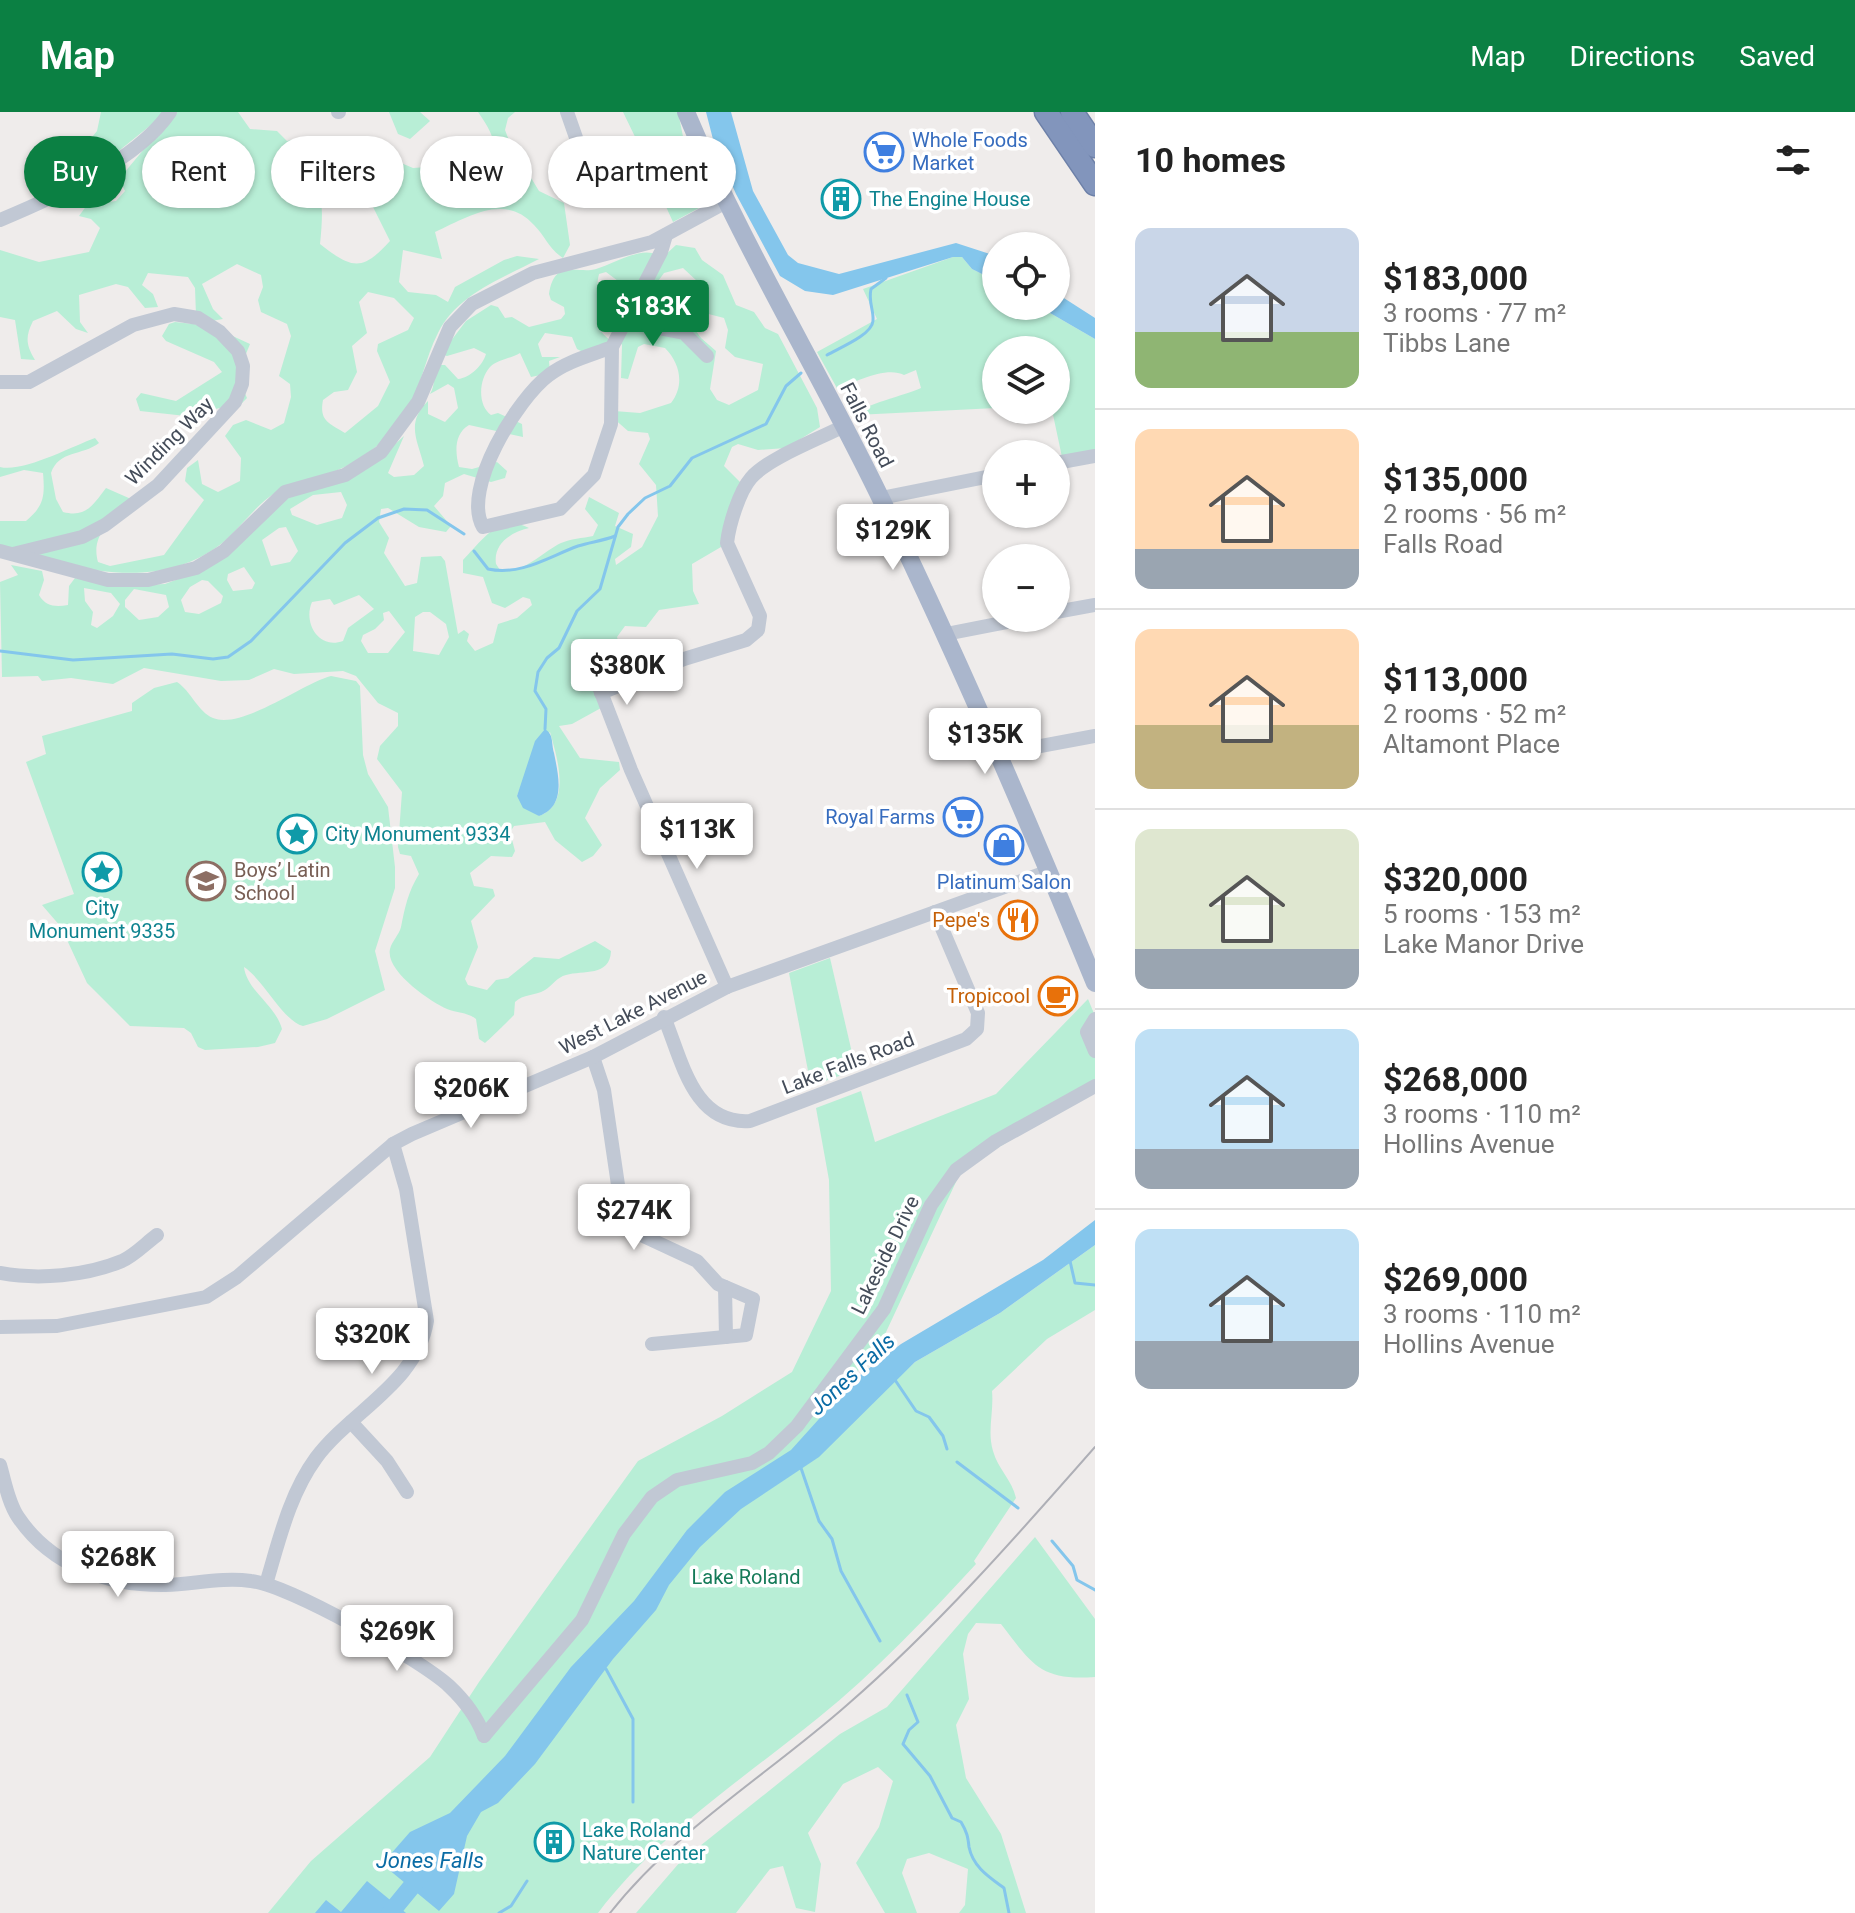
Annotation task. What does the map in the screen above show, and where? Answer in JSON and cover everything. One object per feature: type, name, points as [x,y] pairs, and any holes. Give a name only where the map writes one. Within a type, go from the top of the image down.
[{"type":"highway","points":[[1046,112],[1095,184]]},
{"type":"highway","points":[[1072,112],[1095,146]]},
{"type":"main road","name":"Falls Road","points":[[686,112],[697,136]]},
{"type":"main road","name":"Falls Road","points":[[729,208],[881,498],[946,634],[1095,983]]},
{"type":"street","points":[[0,220],[132,151],[170,112]]},
{"type":"street","points":[[567,112],[575,136]]},
{"type":"street","points":[[6,552],[85,575],[121,581],[165,577],[196,568],[224,551],[285,492],[345,475],[381,452],[418,402],[450,327],[472,304],[533,273],[638,246],[666,235],[715,208]]},
{"type":"street","points":[[612,347],[548,376],[517,414],[493,448],[485,471],[479,509],[483,527],[560,509],[594,475],[611,424],[612,347],[661,252],[666,235]]},
{"type":"street","points":[[634,301],[653,327],[684,333],[707,356]]},
{"type":"street","name":"Winding Way","points":[[0,382],[29,382],[133,325],[174,314],[198,318],[220,332],[238,351],[243,366],[242,384],[235,402],[158,485],[105,525],[82,537],[6,552]]},
{"type":"street","points":[[601,693],[684,659],[746,640],[758,630],[760,616],[727,543],[750,478],[844,426]]},
{"type":"street","points":[[1070,460],[1095,456]]},
{"type":"street","points":[[881,498],[982,478]]},
{"type":"street","points":[[1070,609],[1095,605]]},
{"type":"street","points":[[946,634],[982,627]]},
{"type":"street","points":[[594,674],[631,770],[727,987]]},
{"type":"street","points":[[998,754],[1095,736]]},
{"type":"street","name":"West Lake Avenue","points":[[0,1327],[42,1328],[95,1321],[206,1297],[237,1277],[393,1144],[593,1057],[664,1017],[727,987],[1049,871]]},
{"type":"street","name":"Lake Falls Road","points":[[664,1017],[699,1098],[716,1116],[736,1122],[750,1121],[966,1039],[977,1029],[978,1013],[935,912]]},
{"type":"street","points":[[1095,1019],[1087,1032],[1095,1051]]},
{"type":"street","points":[[593,1057],[604,1090],[622,1212],[639,1234],[697,1261],[725,1287],[753,1299],[746,1335],[652,1344]]},
{"type":"street","name":"Lakeside Drive","points":[[266,1584],[323,1611],[430,1671],[467,1706],[484,1736],[582,1620],[624,1534],[652,1497],[677,1480],[752,1463],[769,1453],[797,1426],[884,1309],[931,1205],[956,1170],[996,1141],[1095,1086]]},
{"type":"street","points":[[0,1465],[17,1515],[43,1546],[94,1576],[156,1585],[235,1580],[266,1584],[304,1477],[321,1452],[416,1356],[427,1321],[406,1189],[393,1144]]},
{"type":"street","points":[[0,1273],[47,1277],[106,1266],[125,1260],[157,1235]]},
{"type":"street","points":[[725,1287],[726,1337]]},
{"type":"street","points":[[351,1422],[387,1461],[407,1492]]},
{"type":"green space","points":[[101,112],[167,112],[126,145],[126,136],[93,136]]},
{"type":"green space","points":[[175,112],[238,112],[250,129],[277,131],[282,136],[271,136],[271,208],[322,208],[320,244],[349,262],[356,264],[372,258],[390,241],[374,208],[404,208],[404,164],[420,168],[420,208],[532,208],[532,179],[539,191],[548,195],[548,208],[565,208],[570,245],[563,258],[523,215],[498,209],[472,215],[435,232],[442,259],[403,250],[399,282],[408,292],[436,295],[448,302],[455,287],[504,260],[517,256],[539,259],[482,288],[446,319],[406,412],[386,437],[364,456],[338,470],[275,493],[225,541],[191,561],[165,570],[110,572],[0,548],[0,521],[26,521],[40,505],[44,488],[43,473],[24,470],[0,477],[0,467],[34,463],[95,438],[99,443],[59,460],[51,473],[56,499],[63,512],[83,512],[106,488],[131,499],[100,535],[96,552],[98,562],[110,566],[164,555],[204,500],[185,481],[187,468],[198,460],[202,484],[218,492],[240,481],[241,458],[225,436],[233,425],[246,420],[271,430],[284,423],[291,397],[290,384],[279,376],[291,336],[287,324],[261,312],[258,300],[263,287],[261,275],[237,264],[202,284],[213,309],[223,319],[211,321],[196,315],[195,288],[188,277],[148,273],[142,285],[153,294],[158,307],[145,308],[128,287],[116,284],[79,295],[80,322],[88,333],[76,329],[57,311],[33,321],[28,341],[35,360],[21,359],[15,320],[0,317],[0,250],[39,262],[89,252],[100,228],[91,219],[79,216],[85,208],[126,208],[126,171],[142,151],[142,208],[255,208],[255,136],[155,136]],"holes":[[[368,292],[394,298],[414,318],[408,330],[378,344],[377,351],[390,382],[378,406],[345,433],[330,424],[322,413],[323,400],[334,392],[348,390],[357,372],[352,346],[367,333],[359,302]]]},
{"type":"green space","points":[[389,112],[420,112],[430,121],[410,139],[398,134]]},
{"type":"green space","points":[[478,112],[515,112],[508,118],[505,130],[507,136],[492,136]]},
{"type":"green space","points":[[623,112],[678,112],[683,136],[635,136]]},
{"type":"green space","points":[[667,208],[699,208],[673,222]]},
{"type":"green space","points":[[676,245],[695,248],[702,260],[723,275],[736,305],[754,312],[765,328],[778,334],[817,408],[820,427],[786,448],[758,450],[738,444],[732,447],[724,466],[743,485],[721,547],[692,564],[693,591],[699,604],[659,610],[646,627],[625,626],[617,637],[624,661],[621,675],[610,682],[601,708],[572,724],[559,726],[580,758],[619,762],[620,770],[600,788],[585,818],[602,845],[593,856],[582,862],[555,840],[545,822],[514,826],[510,832],[515,851],[512,857],[491,856],[470,873],[474,886],[493,889],[495,896],[471,921],[478,947],[465,979],[468,985],[487,990],[496,980],[508,978],[534,957],[559,959],[595,941],[611,951],[606,965],[601,969],[563,976],[545,990],[518,999],[514,1015],[485,1043],[479,1039],[476,1019],[447,1009],[421,993],[402,976],[390,958],[391,946],[400,930],[410,893],[419,874],[411,856],[400,854],[398,847],[402,792],[377,759],[380,746],[398,726],[398,713],[378,703],[356,676],[343,671],[294,674],[274,669],[249,680],[221,681],[144,668],[113,684],[71,678],[42,681],[38,676],[2,677],[0,582],[18,575],[11,565],[42,571],[44,580],[39,595],[48,604],[59,606],[68,605],[69,586],[75,578],[123,586],[165,584],[210,567],[283,500],[381,457],[404,436],[388,473],[394,477],[414,475],[424,466],[415,432],[421,409],[428,401],[428,414],[445,422],[458,408],[454,388],[448,384],[430,394],[439,365],[445,365],[458,379],[463,378],[475,370],[486,354],[474,348],[447,356],[441,354],[466,321],[491,305],[498,307],[505,318],[512,317],[529,327],[561,319],[565,314],[564,307],[551,300],[549,294],[555,276],[560,272],[591,270],[647,252],[661,259]],"holes":[[[683,268],[700,288],[683,299],[659,291],[656,284],[664,273]],[[606,272],[622,284],[622,311],[610,317],[607,323],[622,345],[621,378],[628,379],[638,347],[644,344],[665,348],[679,374],[678,389],[671,403],[640,413],[614,411],[612,417],[628,431],[648,433],[650,439],[639,464],[656,485],[658,516],[642,547],[616,565],[615,559],[631,547],[633,534],[615,526],[619,513],[589,497],[585,509],[598,525],[593,536],[561,543],[517,569],[500,570],[496,564],[497,550],[510,536],[529,528],[509,524],[492,531],[463,560],[463,573],[483,577],[492,603],[505,608],[523,597],[530,599],[532,605],[517,618],[498,624],[493,643],[475,651],[467,641],[469,634],[464,630],[458,634],[445,561],[441,556],[421,557],[417,583],[405,586],[384,553],[389,538],[379,522],[381,509],[388,508],[419,527],[446,532],[451,526],[434,506],[443,496],[445,483],[464,474],[491,482],[505,478],[507,471],[497,462],[472,469],[459,467],[458,438],[469,425],[523,437],[522,424],[486,411],[481,392],[486,372],[497,363],[520,353],[531,377],[550,373],[549,361],[560,357],[542,357],[538,344],[545,333],[572,337],[577,349],[589,355],[611,341],[597,324],[600,307],[599,274]],[[697,311],[724,318],[728,330],[725,348],[735,357],[763,364],[758,390],[729,405],[717,400],[710,389],[716,351],[701,338],[686,317]],[[341,492],[347,505],[342,518],[317,525],[292,515],[290,509],[313,495]],[[286,527],[298,551],[290,562],[271,566],[262,540],[279,528]],[[244,567],[255,583],[252,589],[233,591],[227,580],[228,574]],[[202,580],[208,581],[223,596],[221,603],[199,614],[185,612],[181,600],[190,587]],[[84,588],[111,593],[120,604],[113,616],[97,628],[91,625],[93,612],[85,601]],[[134,589],[166,595],[169,607],[158,617],[139,620],[125,607],[125,600]],[[359,595],[374,609],[348,628],[343,641],[326,642],[311,626],[310,610],[312,602],[330,599],[334,605]],[[389,611],[405,632],[388,653],[368,653],[361,641],[363,635],[384,620],[383,613]],[[423,612],[430,612],[446,624],[449,637],[439,655],[413,651],[415,617]],[[550,732],[560,779],[559,791],[549,810],[539,816],[517,796],[534,751]]]},
{"type":"green space","points":[[953,257],[962,257],[972,269],[982,274],[982,320],[1062,320],[1095,339],[1095,451],[1070,456],[1070,440],[1058,440],[1055,424],[1070,424],[1070,336],[982,336],[982,409],[856,415],[875,404],[921,388],[916,370],[904,375],[889,372],[871,376],[838,390],[817,352],[877,319],[863,289]]},
{"type":"green space","points":[[169,324],[211,326],[250,344],[237,376],[247,398],[237,408],[224,407],[186,416],[140,411],[136,399],[141,393],[176,401],[222,372],[214,362],[166,341],[162,336]]},
{"type":"green space","name":"Boys’ Latin School","points":[[331,676],[356,681],[360,686],[363,755],[368,774],[388,807],[395,888],[375,951],[385,990],[327,1019],[303,1026],[288,1017],[244,967],[250,983],[274,1012],[282,1029],[275,1043],[205,1050],[198,1047],[191,1033],[184,1028],[130,1026],[87,983],[61,927],[42,905],[74,894],[26,762],[46,754],[42,736],[132,711],[132,703],[154,688],[177,682],[208,715],[225,720],[256,712]]},
{"type":"green space","points":[[830,958],[856,1070],[811,1086],[789,973]]},
{"type":"green space","name":"Lake Roland","points":[[1088,999],[1095,1016],[1095,1090],[962,1169],[880,1345],[832,1401],[851,1422],[915,1362],[1000,1313],[1095,1245],[1095,1310],[1047,1339],[992,1391],[991,1444],[1016,1498],[974,1561],[976,1564],[860,1682],[674,1833],[621,1885],[598,1913],[268,1913],[311,1861],[430,1757],[479,1682],[638,1461],[722,1416],[792,1372],[831,1291],[829,1180],[816,1108],[861,1091],[875,1142],[996,1094]]},
{"type":"green space","points":[[1035,1537],[1095,1619],[1095,1677],[1076,1678],[1049,1673],[1021,1650],[1001,1624],[976,1623],[968,1634],[963,1654],[969,1699],[956,1725],[966,1778],[1001,1834],[1026,1913],[959,1913],[965,1905],[968,1869],[929,1853],[907,1859],[902,1873],[917,1913],[885,1913],[856,1863],[879,1827],[893,1781],[878,1767],[843,1784],[808,1833],[821,1864],[815,1912],[796,1908],[783,1866],[770,1869],[736,1913],[636,1913],[680,1862],[840,1734],[887,1707]]},
{"type":"water","points":[[706,112],[731,112],[753,191],[788,255],[798,263],[839,274],[956,243],[982,251],[982,274],[972,269],[962,257],[953,257],[833,295],[805,291],[780,276],[736,194],[736,136],[712,136]]},
{"type":"water","points":[[1070,302],[1095,318],[1095,339],[1062,320],[1070,320]]},
{"type":"water","points":[[545,729],[552,739],[558,789],[554,805],[539,816],[523,808],[517,796],[535,741]]},
{"type":"water","name":"Jones Falls","points":[[1095,1220],[1095,1245],[1000,1313],[915,1362],[819,1457],[741,1509],[700,1547],[669,1585],[656,1610],[613,1659],[535,1764],[498,1803],[481,1812],[467,1836],[454,1894],[439,1911],[382,1864],[410,1832],[450,1813],[505,1756],[571,1667],[634,1601],[687,1530],[725,1492],[791,1450],[855,1379],[901,1344],[1043,1260]]},
{"type":"water","points":[[367,1881],[406,1913],[315,1913],[326,1900],[341,1912]]},
{"type":"waterway","points":[[827,355],[861,336],[871,326],[871,289],[886,278]]},
{"type":"waterway","points":[[545,729],[546,709],[535,691],[538,672],[547,658],[559,648],[577,611],[600,589],[618,527],[645,498],[670,486],[692,458],[766,424],[786,386],[801,373]]},
{"type":"waterway","points":[[0,651],[73,660],[172,654],[213,659],[228,657],[251,641],[345,543],[378,518],[404,509],[427,510],[464,534]]},
{"type":"waterway","points":[[474,551],[488,569],[512,570],[615,536]]},
{"type":"waterway","points":[[1070,1261],[1075,1283],[1095,1285]]},
{"type":"waterway","points":[[893,1377],[916,1411],[929,1417],[943,1436],[947,1449]]},
{"type":"waterway","points":[[957,1462],[1018,1508]]},
{"type":"waterway","points":[[801,1468],[819,1521],[832,1539],[841,1571],[880,1641]]},
{"type":"waterway","points":[[1052,1541],[1073,1566],[1077,1580],[1095,1590]]},
{"type":"waterway","points":[[606,1669],[633,1719],[633,1802]]},
{"type":"waterway","points":[[907,1695],[918,1722],[909,1730],[903,1744],[930,1776],[952,1818],[961,1822],[978,1866],[1004,1888],[1009,1913]]},
{"type":"waterway","name":"Jones Falls","points":[[390,1913],[426,1869]]},
{"type":"waterway","points":[[499,1913],[511,1906],[527,1881]]},
{"type":"tram line","points":[[610,1913],[663,1855],[817,1730],[913,1644],[1006,1548],[1095,1447]]},
{"type":"place","name":"Whole Foods Market","points":[[884,152]]},
{"type":"place","name":"The Engine House","points":[[841,199]]},
{"type":"place","name":"Royal Farms","points":[[963,817]]},
{"type":"place","name":"City Monument 9334","points":[[297,834]]},
{"type":"place","name":"Platinum Salon","points":[[1004,845]]},
{"type":"place","name":"City Monument 9335","points":[[102,872]]},
{"type":"place","name":"Boys’ Latin School","points":[[206,881]]},
{"type":"place","name":"Pepe's","points":[[1018,920]]},
{"type":"place","name":"Tropicool","points":[[1058,996]]},
{"type":"place","name":"Lake Roland Nature Center","points":[[554,1842]]}]
